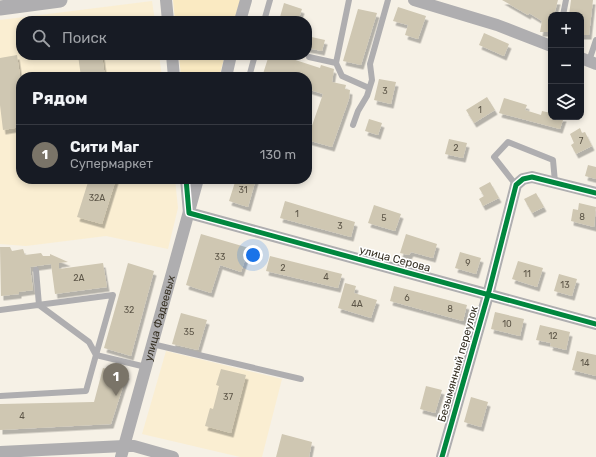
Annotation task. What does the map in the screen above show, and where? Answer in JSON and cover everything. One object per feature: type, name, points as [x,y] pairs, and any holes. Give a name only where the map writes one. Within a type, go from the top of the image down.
[{"type":"street","points":[[0,8],[60,0]]},
{"type":"street","points":[[166,0],[168,16]]},
{"type":"street","points":[[241,16],[246,0]]},
{"type":"street","points":[[414,0],[497,24],[548,45]]},
{"type":"street","points":[[172,60],[174,72]]},
{"type":"street","points":[[227,72],[230,60]]},
{"type":"street","points":[[516,185],[528,177],[555,182],[596,193]]},
{"type":"street","points":[[186,184],[189,213]]},
{"type":"street","name":"улица Фадеевых","points":[[122,451],[197,184]]},
{"type":"street","name":"Безымянный переулок","points":[[442,457],[488,295],[509,207],[516,185]]},
{"type":"street","name":"улица Серова","points":[[189,213],[596,324]]},
{"type":"street","points":[[4,454],[122,451],[134,446],[172,457]]},
{"type":"lane","points":[[265,16],[270,0]]},
{"type":"lane","points":[[349,0],[336,63],[342,76],[369,88]]},
{"type":"lane","points":[[352,125],[372,80],[370,64],[388,0]]},
{"type":"lane","points":[[564,12],[566,0]]},
{"type":"lane","points":[[589,61],[596,40]]},
{"type":"lane","points":[[312,58],[336,63]]},
{"type":"lane","points":[[250,72],[254,60]]},
{"type":"lane","points":[[516,185],[494,157],[508,142],[553,160],[555,182]]},
{"type":"lane","points":[[36,270],[39,305],[89,342],[96,355],[146,367]]},
{"type":"lane","points":[[0,310],[113,295],[86,391],[0,396]]},
{"type":"lane","points":[[152,344],[301,379]]},
{"type":"shaded area","points":[[173,0],[240,0],[235,16],[175,16]]},
{"type":"shaded area","points":[[152,1],[154,16],[32,16]]},
{"type":"shaded area","points":[[16,18],[16,60],[160,60],[161,72],[16,72],[16,184],[176,184],[178,208],[168,249],[106,236],[26,246],[0,244],[0,20]]},
{"type":"shaded area","points":[[179,60],[224,60],[220,72],[181,72]]},
{"type":"shaded area","points":[[166,351],[282,379],[262,457],[240,457],[142,434]]},
{"type":"building","points":[[502,0],[558,0],[555,12],[548,12],[548,32],[540,32],[542,21],[529,13],[528,15]]},
{"type":"building","points":[[571,0],[593,0],[589,35],[584,35],[584,12],[569,12]]},
{"type":"building","points":[[284,3],[302,9],[300,16],[280,16]]},
{"type":"building","points":[[398,7],[426,16],[418,39],[405,35],[408,25],[393,21]]},
{"type":"building","points":[[358,9],[377,13],[361,65],[343,61]]},
{"type":"building","points":[[484,33],[509,44],[504,56],[479,45]]},
{"type":"building","points":[[312,37],[325,40],[322,51],[312,49]]},
{"type":"building","points":[[16,55],[19,72],[16,72],[16,128],[3,130],[0,105],[0,58]]},
{"type":"building","points":[[79,60],[103,60],[104,72],[80,72]]},
{"type":"building","points":[[267,60],[295,60],[320,68],[321,65],[334,69],[332,82],[346,85],[345,89],[350,90],[349,99],[332,147],[312,141],[312,126],[323,94],[312,91],[312,72],[264,72]]},
{"type":"building","points":[[379,79],[396,82],[391,104],[374,100]]},
{"type":"building","points":[[487,97],[495,110],[474,123],[466,110]]},
{"type":"building","points":[[504,98],[527,105],[525,110],[541,115],[542,111],[548,112],[548,120],[563,120],[560,129],[499,113]]},
{"type":"building","points":[[369,119],[382,123],[378,135],[365,131]]},
{"type":"building","points":[[580,128],[582,133],[585,132],[592,146],[576,154],[571,145],[574,143],[570,134]]},
{"type":"building","points":[[449,139],[467,143],[463,158],[445,154]]},
{"type":"building","points":[[588,165],[596,167],[596,179],[585,176]]},
{"type":"building","points":[[490,182],[499,198],[483,206],[479,199],[484,196],[479,188]]},
{"type":"building","points":[[87,184],[114,184],[102,224],[77,217]]},
{"type":"building","points":[[234,184],[255,184],[248,207],[229,201]]},
{"type":"building","points":[[536,193],[544,207],[532,213],[524,199]]},
{"type":"building","points":[[285,201],[355,222],[351,237],[280,218]]},
{"type":"building","points":[[579,203],[596,207],[594,227],[571,221],[573,209],[578,210]]},
{"type":"building","points":[[374,205],[401,214],[395,231],[368,223]]},
{"type":"building","points":[[201,234],[249,248],[241,272],[220,265],[211,293],[186,285]]},
{"type":"building","points":[[406,234],[437,244],[433,258],[411,252],[409,255],[400,253]]},
{"type":"building","points":[[0,247],[10,247],[12,251],[23,249],[25,255],[41,253],[43,256],[50,256],[50,254],[68,262],[59,263],[59,269],[103,263],[107,287],[55,294],[51,264],[30,267],[33,290],[19,292],[19,294],[1,296]]},
{"type":"building","points":[[460,252],[481,258],[476,274],[455,268]]},
{"type":"building","points":[[270,256],[342,274],[338,288],[266,271]]},
{"type":"building","points":[[518,261],[543,268],[537,287],[512,279]]},
{"type":"building","points":[[128,263],[154,271],[131,356],[104,348]]},
{"type":"building","points":[[559,274],[577,279],[572,296],[554,291]]},
{"type":"building","points":[[345,283],[356,286],[354,293],[377,300],[371,318],[338,308]]},
{"type":"building","points":[[394,286],[467,305],[463,321],[390,301]]},
{"type":"building","points":[[495,312],[524,319],[520,336],[491,329]]},
{"type":"building","points":[[181,313],[207,320],[198,350],[172,344]]},
{"type":"building","points":[[540,325],[570,332],[566,350],[550,346],[551,343],[536,340]]},
{"type":"building","points":[[577,351],[596,355],[596,376],[572,370]]},
{"type":"building","points":[[103,368],[127,374],[111,424],[0,430],[0,404],[94,402]]},
{"type":"building","points":[[221,369],[246,375],[231,433],[205,426],[210,408],[213,409],[219,386],[216,385]]},
{"type":"building","points":[[426,386],[442,390],[435,413],[420,409]]},
{"type":"building","points":[[471,397],[488,402],[481,427],[464,422]]},
{"type":"building","points":[[282,434],[312,442],[309,457],[276,457]]},
{"type":"cycle path","points":[[442,457],[488,295],[516,185],[523,179],[532,177],[596,193]]},
{"type":"cycle path","points":[[186,184],[189,213],[596,324]]},
{"type":"place","name":"Сити Маг","points":[[116,396]]}]
